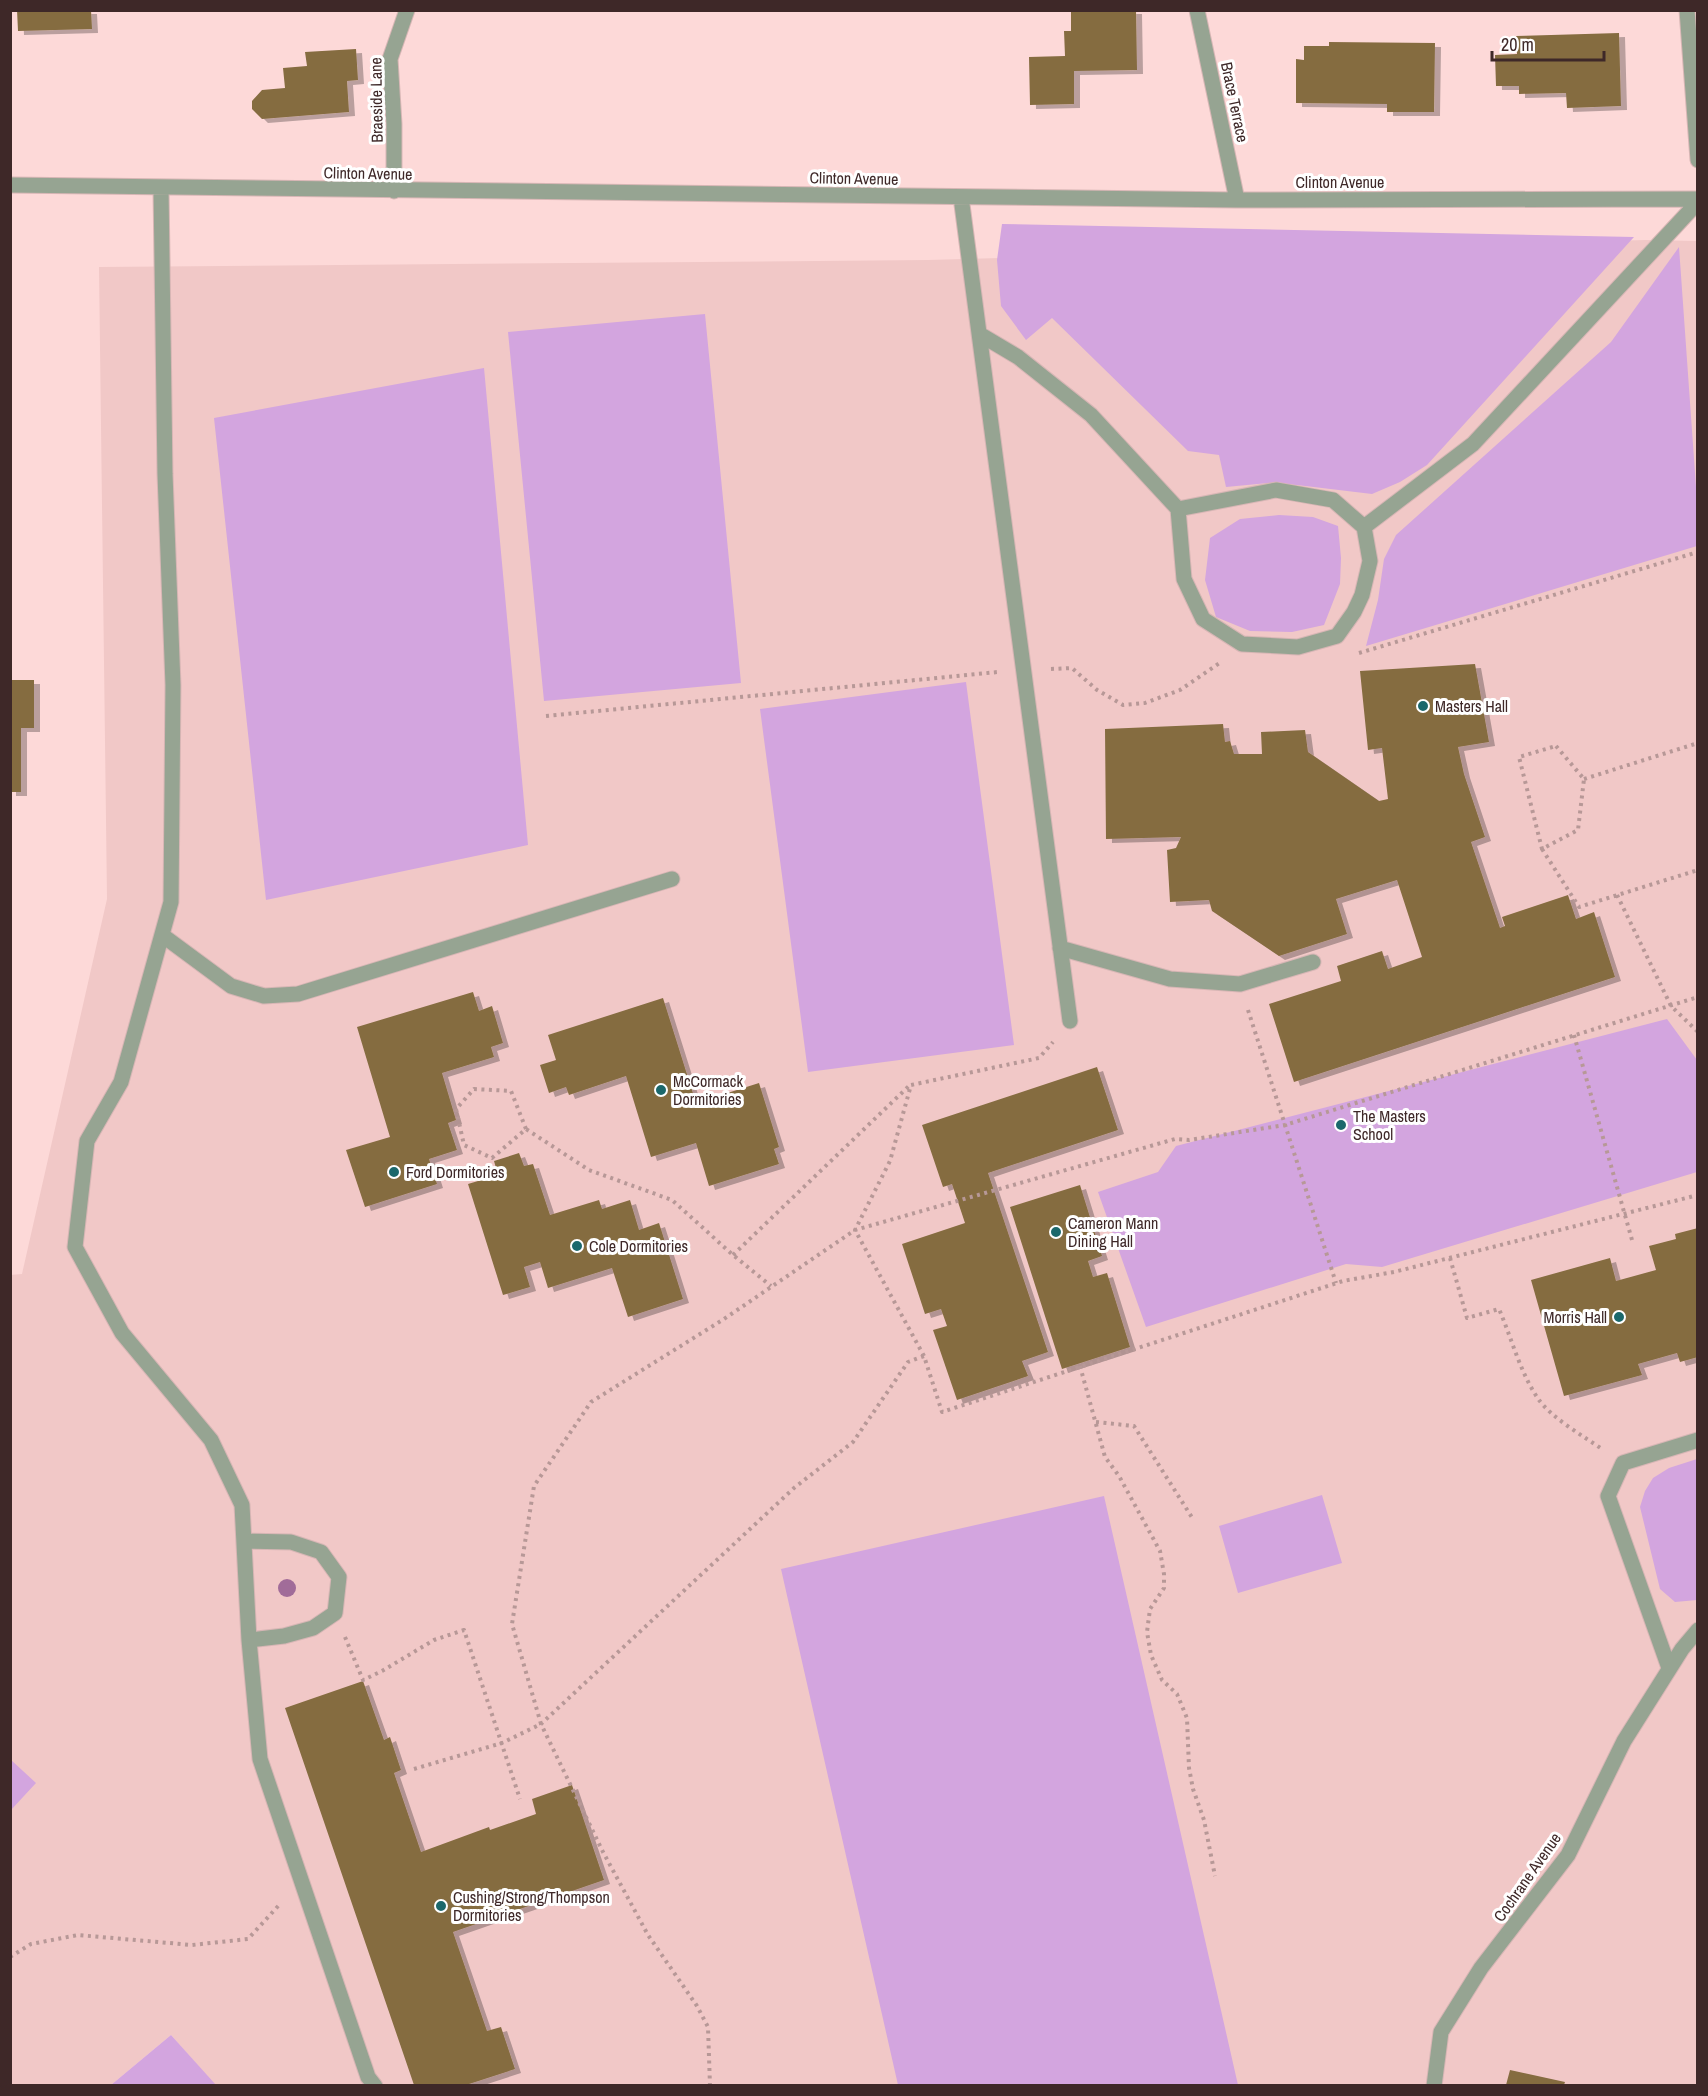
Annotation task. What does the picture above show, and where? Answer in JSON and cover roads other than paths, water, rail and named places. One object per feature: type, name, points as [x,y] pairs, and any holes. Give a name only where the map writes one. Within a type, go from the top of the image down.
[{"type":"street","name":"Braeside Lane","points":[[394,191],[394,124],[390,59],[407,10]]},
{"type":"street","name":"Brace Terrace","points":[[1197,10],[1237,200]]},
{"type":"street","points":[[1687,10],[1698,160]]},
{"type":"street","name":"Clinton Avenue","points":[[10,185],[161,189],[1237,200],[1698,200]]},
{"type":"street","points":[[161,189],[165,474],[173,685],[171,902],[121,1082],[87,1142],[75,1247],[122,1333],[211,1440],[242,1505],[249,1640],[260,1759],[368,2077],[375,2085]]},
{"type":"street","points":[[961,197],[1070,1022]]},
{"type":"street","points":[[1364,526],[1473,444],[1698,200]]},
{"type":"street","points":[[981,335],[1018,357],[1091,415],[1178,509],[1184,579],[1203,619],[1242,644],[1298,647],[1337,636],[1354,612],[1362,595],[1370,561],[1364,526],[1333,500],[1275,490],[1178,509]]},
{"type":"street","points":[[162,935],[231,986],[264,996],[298,994],[672,879]]},
{"type":"street","points":[[1060,948],[1170,979],[1240,984],[1313,962]]},
{"type":"street","points":[[1670,1668],[1608,1496],[1623,1462],[1698,1440]]},
{"type":"street","points":[[244,1540],[291,1542],[321,1552],[339,1577],[336,1613],[313,1628],[284,1636],[249,1640]]},
{"type":"street","name":"Cochrane Avenue","points":[[1434,2085],[1441,2032],[1481,1968],[1568,1855],[1624,1741],[1670,1668],[1698,1630]]},
{"type":"place","name":"Masters Hall","points":[[1423,706]]},
{"type":"place","name":"McCormack Dormitories","points":[[661,1090]]},
{"type":"place","name":"The Masters School","points":[[1341,1125]]},
{"type":"place","name":"Ford Dormitories","points":[[394,1172]]},
{"type":"place","name":"Cameron Mann Dining Hall","points":[[1056,1232]]},
{"type":"place","name":"Cole Dormitories","points":[[577,1246]]},
{"type":"place","name":"Morris Hall","points":[[1619,1317]]},
{"type":"place","name":"Cushing/Strong/Thompson Dormitories","points":[[441,1906]]}]
